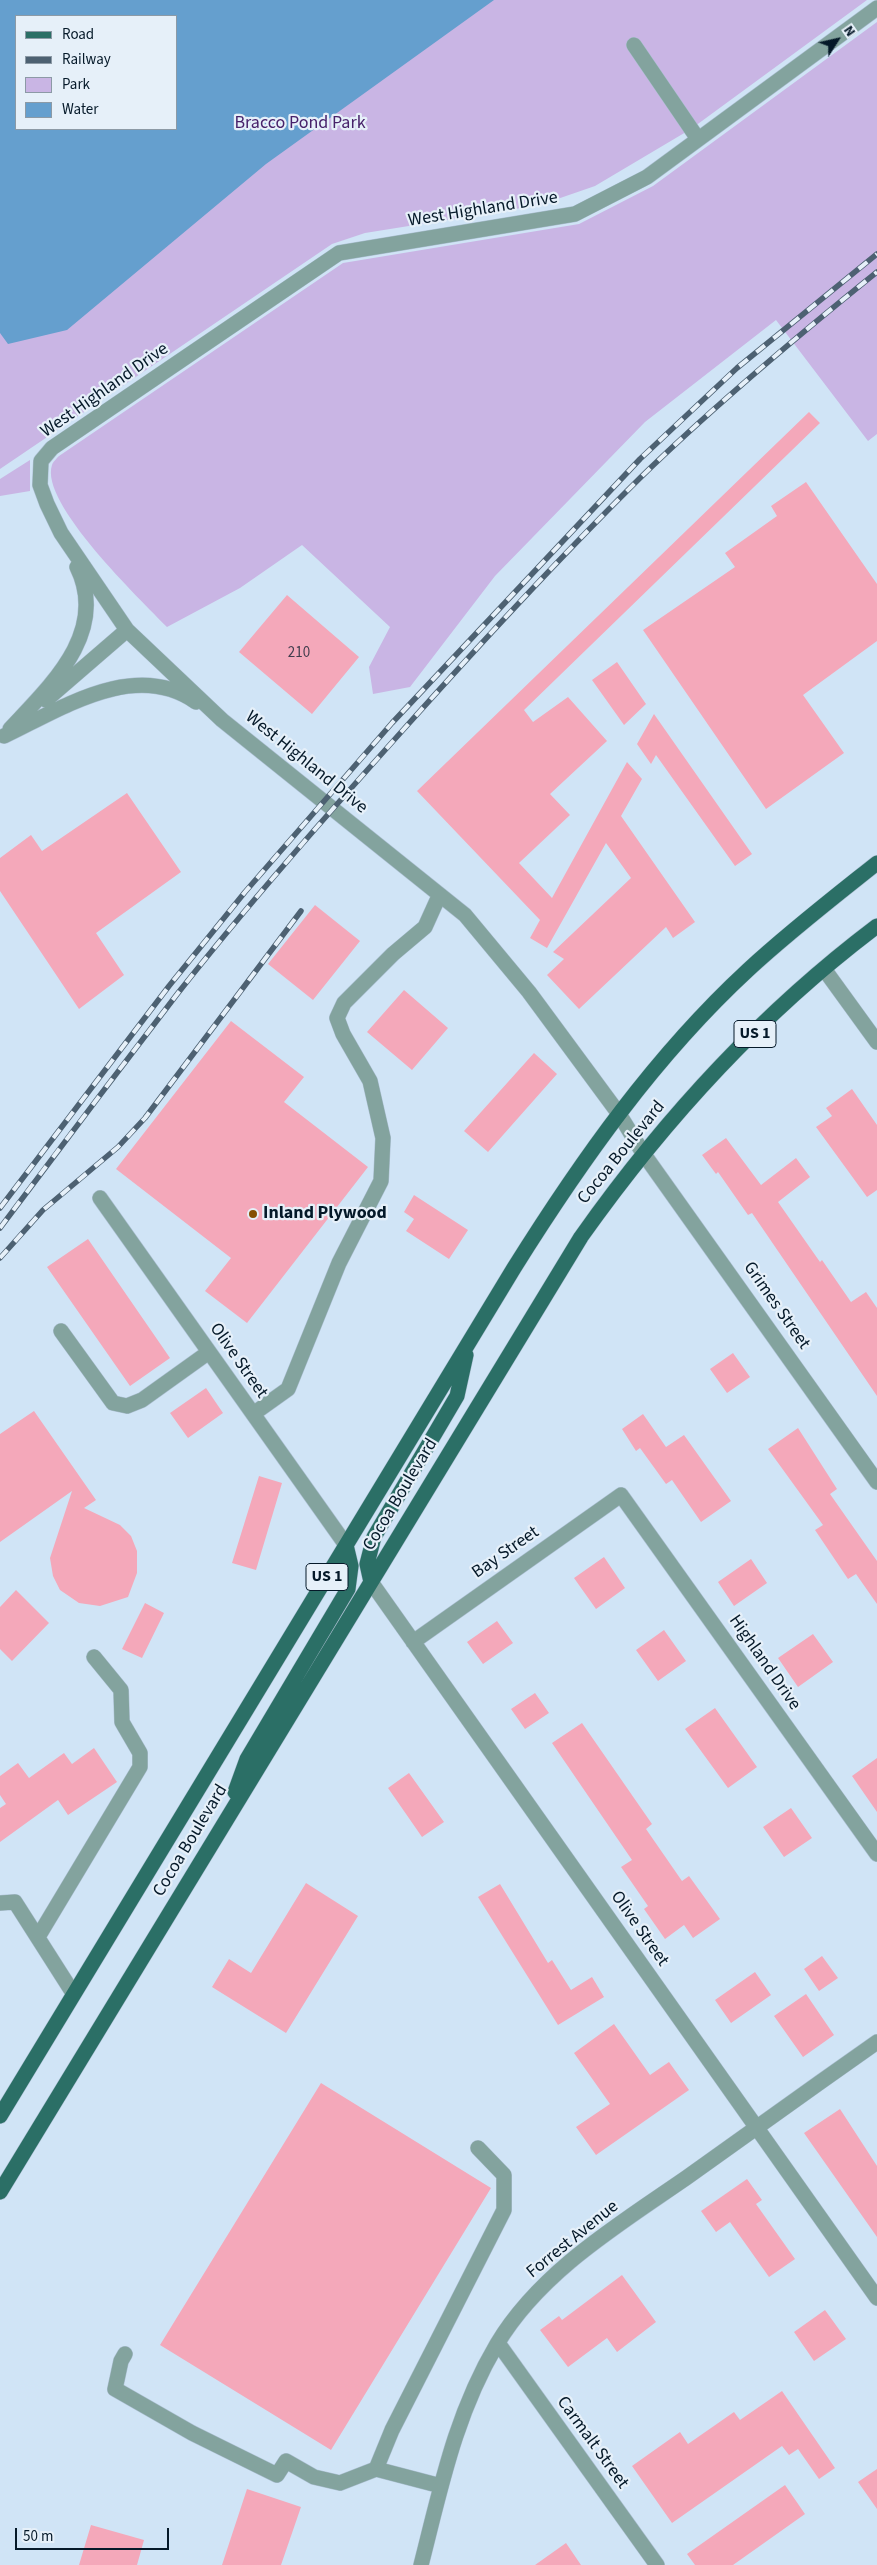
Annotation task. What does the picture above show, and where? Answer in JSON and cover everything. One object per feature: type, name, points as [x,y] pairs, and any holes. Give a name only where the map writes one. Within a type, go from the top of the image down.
[{"type":"main road","name":"Cocoa Boulevard","points":[[0,2116],[468,1344],[580,1165],[661,1062],[747,970],[811,915],[877,864]]},
{"type":"main road","name":"Cocoa Boulevard","points":[[0,2192],[556,1275],[590,1223],[643,1153],[731,1057],[824,969],[877,926]]},
{"type":"main road","points":[[371,1582],[367,1564],[374,1537],[457,1396],[468,1344]]},
{"type":"main road","points":[[222,1826],[247,1759],[348,1589],[352,1566],[346,1545]]},
{"type":"street","name":"West Highland Drive","points":[[643,1153],[619,1114],[529,992],[465,916],[222,720],[127,630],[61,533],[40,485],[41,461],[52,448],[339,253],[575,214],[647,177],[877,8]]},
{"type":"street","points":[[634,45],[698,139]]},
{"type":"street","points":[[2,738],[43,693],[73,653],[84,630],[87,605],[83,578],[61,533]]},
{"type":"street","points":[[2,738],[127,630]]},
{"type":"street","points":[[2,738],[88,696],[128,685],[167,688],[193,700],[222,720]]},
{"type":"street","points":[[253,1414],[288,1389],[339,1262],[381,1181],[383,1138],[370,1081],[343,1034],[337,1018],[344,1003],[393,954],[425,927],[439,896]]},
{"type":"street","points":[[824,969],[877,1042]]},
{"type":"street","name":"Grimes Street","points":[[643,1153],[877,1482]]},
{"type":"street","name":"Olive Street","points":[[100,1198],[346,1545]]},
{"type":"street","points":[[61,1331],[113,1403],[128,1406],[142,1400],[209,1352]]},
{"type":"street","name":"Bay Street","points":[[413,1642],[621,1494]]},
{"type":"street","name":"Highland Drive","points":[[621,1494],[877,1854]]},
{"type":"street","name":"Olive Street","points":[[371,1582],[877,2298]]},
{"type":"street","points":[[38,1937],[140,1766],[140,1753],[122,1722],[121,1690],[94,1657]]},
{"type":"street","points":[[0,1903],[15,1902],[74,1993]]},
{"type":"street","name":"Forrest Avenue","points":[[421,2565],[441,2486],[466,2402],[498,2343],[536,2294],[581,2253],[877,2042]]},
{"type":"street","points":[[376,2469],[392,2430],[504,2210],[504,2174],[478,2148]]},
{"type":"street","name":"Carmalt Street","points":[[498,2343],[657,2565]]},
{"type":"street","points":[[125,2354],[120,2361],[115,2389],[192,2433],[277,2476],[286,2461],[314,2477],[340,2483],[376,2469],[441,2486]]},
{"type":"green space","name":"Bracco Pond Park","points":[[0,0],[867,0],[691,129],[595,186],[540,205],[365,233],[332,244],[0,469]]},
{"type":"green space","points":[[877,22],[877,434],[868,441],[776,320],[645,422],[495,576],[410,687],[373,694],[369,667],[390,627],[302,545],[240,588],[167,627],[95,550],[61,503],[52,482],[52,465],[59,456],[343,263],[579,224],[653,186]]},
{"type":"green space","points":[[30,460],[30,491],[0,496],[0,479]]},
{"type":"water","points":[[0,0],[494,0],[266,164],[67,330],[8,344],[0,333]]},
{"type":"building","points":[[809,412],[820,423],[524,710],[533,722],[568,697],[607,741],[550,794],[570,815],[519,863],[552,898],[627,762],[642,779],[621,816],[695,922],[673,938],[666,927],[579,1009],[547,975],[564,959],[553,952],[631,878],[606,843],[547,948],[530,938],[540,920],[417,791]]},
{"type":"building","points":[[806,482],[877,584],[877,641],[803,695],[844,753],[766,809],[643,630],[735,567],[725,553],[777,516],[771,506]]},
{"type":"building","points":[[287,595],[359,657],[312,714],[239,652]]},
{"type":"building","points":[[617,662],[646,704],[624,725],[592,680]]},
{"type":"building","points":[[654,714],[752,854],[735,866],[656,755],[651,764],[637,744]]},
{"type":"building","points":[[127,793],[181,872],[96,933],[124,975],[79,1009],[0,891],[0,858],[31,835],[42,851]]},
{"type":"building","points":[[315,905],[360,941],[313,1000],[268,964]]},
{"type":"building","points":[[404,990],[448,1028],[412,1070],[367,1032]]},
{"type":"building","name":"Inland Plywood","points":[[231,1021],[304,1077],[284,1102],[368,1167],[247,1323],[205,1291],[231,1258],[116,1169]]},
{"type":"building","points":[[534,1053],[557,1074],[488,1152],[464,1131]]},
{"type":"building","points":[[852,1089],[877,1125],[877,1190],[867,1197],[816,1127],[832,1116],[826,1108]]},
{"type":"building","points":[[726,1138],[761,1185],[796,1158],[810,1177],[778,1202],[851,1302],[866,1292],[877,1308],[877,1396],[752,1213],[748,1215],[718,1172],[716,1174],[702,1155]]},
{"type":"building","points":[[414,1195],[468,1230],[449,1259],[406,1231],[414,1219],[404,1212]]},
{"type":"building","points":[[88,1239],[170,1358],[130,1386],[47,1267]]},
{"type":"building","points":[[733,1353],[750,1377],[727,1393],[710,1369]]},
{"type":"building","points":[[206,1388],[223,1413],[188,1438],[170,1413]]},
{"type":"building","points":[[34,1411],[96,1500],[84,1508],[120,1525],[131,1536],[137,1551],[137,1573],[128,1597],[100,1606],[79,1603],[60,1590],[53,1576],[50,1558],[72,1491],[0,1542],[0,1434]]},
{"type":"building","points":[[643,1414],[666,1447],[684,1435],[731,1501],[701,1522],[672,1480],[666,1484],[640,1448],[636,1451],[622,1429]]},
{"type":"building","points":[[798,1428],[837,1489],[830,1494],[877,1561],[877,1604],[856,1574],[848,1579],[815,1530],[823,1525],[768,1449]]},
{"type":"building","points":[[259,1476],[282,1483],[256,1570],[232,1563]]},
{"type":"building","points":[[604,1557],[625,1588],[596,1609],[574,1578]]},
{"type":"building","points":[[751,1559],[767,1583],[734,1606],[718,1582]]},
{"type":"building","points":[[16,1590],[49,1623],[12,1661],[0,1649],[0,1607]]},
{"type":"building","points":[[145,1603],[164,1613],[142,1658],[122,1649]]},
{"type":"building","points":[[497,1621],[513,1643],[483,1664],[467,1642]]},
{"type":"building","points":[[664,1630],[686,1661],[658,1681],[636,1650]]},
{"type":"building","points":[[813,1634],[833,1662],[798,1687],[778,1658]]},
{"type":"building","points":[[535,1693],[549,1713],[525,1729],[511,1709]]},
{"type":"building","points":[[715,1708],[757,1767],[728,1788],[685,1729]]},
{"type":"building","points":[[582,1723],[652,1824],[646,1829],[682,1881],[689,1876],[720,1919],[693,1938],[684,1925],[665,1939],[644,1909],[648,1906],[621,1867],[632,1860],[552,1743]]},
{"type":"building","points":[[94,1748],[117,1782],[68,1815],[58,1800],[0,1842],[0,1808],[6,1804],[0,1795],[0,1776],[18,1763],[29,1778],[64,1753],[72,1764]]},
{"type":"building","points":[[877,1758],[877,1812],[852,1776]]},
{"type":"building","points":[[409,1773],[444,1822],[422,1837],[388,1788]]},
{"type":"building","points":[[791,1808],[812,1838],[784,1857],[763,1827]]},
{"type":"building","points":[[306,1883],[358,1916],[286,2033],[212,1987],[229,1959],[251,1973]]},
{"type":"building","points":[[500,1884],[548,1963],[552,1960],[571,1990],[592,1977],[604,1997],[558,2025],[478,1897]]},
{"type":"building","points":[[822,1956],[838,1978],[819,1991],[804,1969]]},
{"type":"building","points":[[755,1972],[771,1995],[731,2023],[715,2000]]},
{"type":"building","points":[[806,1994],[834,2035],[803,2057],[774,2016]]},
{"type":"building","points":[[614,2024],[650,2075],[669,2062],[689,2090],[596,2155],[576,2127],[610,2104],[574,2053]]},
{"type":"building","points":[[321,2083],[491,2188],[331,2450],[160,2345]]},
{"type":"building","points":[[840,2109],[877,2166],[877,2237],[804,2133]]},
{"type":"building","points":[[747,2179],[762,2200],[756,2204],[795,2259],[769,2277],[730,2222],[716,2232],[701,2211]]},
{"type":"building","points":[[622,2275],[656,2322],[617,2352],[607,2338],[568,2367],[540,2330],[559,2316],[562,2320]]},
{"type":"building","points":[[825,2310],[846,2339],[814,2361],[794,2332]]},
{"type":"building","points":[[782,2391],[835,2468],[819,2479],[798,2449],[789,2455],[782,2446],[672,2523],[632,2466],[680,2432],[688,2444],[734,2412],[740,2420]]},
{"type":"building","points":[[877,2469],[877,2509],[858,2482]]},
{"type":"building","points":[[785,2485],[805,2514],[733,2565],[695,2565],[687,2554]]},
{"type":"building","points":[[247,2489],[301,2507],[281,2565],[222,2565]]},
{"type":"building","points":[[91,2525],[144,2540],[137,2565],[79,2565]]},
{"type":"building","points":[[566,2543],[581,2565],[535,2565]]},
{"type":"railway","points":[[0,1208],[169,986],[245,892],[392,723],[640,459],[737,368],[877,254]]},
{"type":"railway","points":[[0,1228],[178,993],[232,926],[345,795],[490,634],[579,539],[668,451],[756,372],[877,272]]},
{"type":"railway","points":[[0,1258],[43,1210],[118,1147],[145,1118],[301,911]]},
{"type":"place","name":"Inland Plywood","points":[[253,1214]]}]
